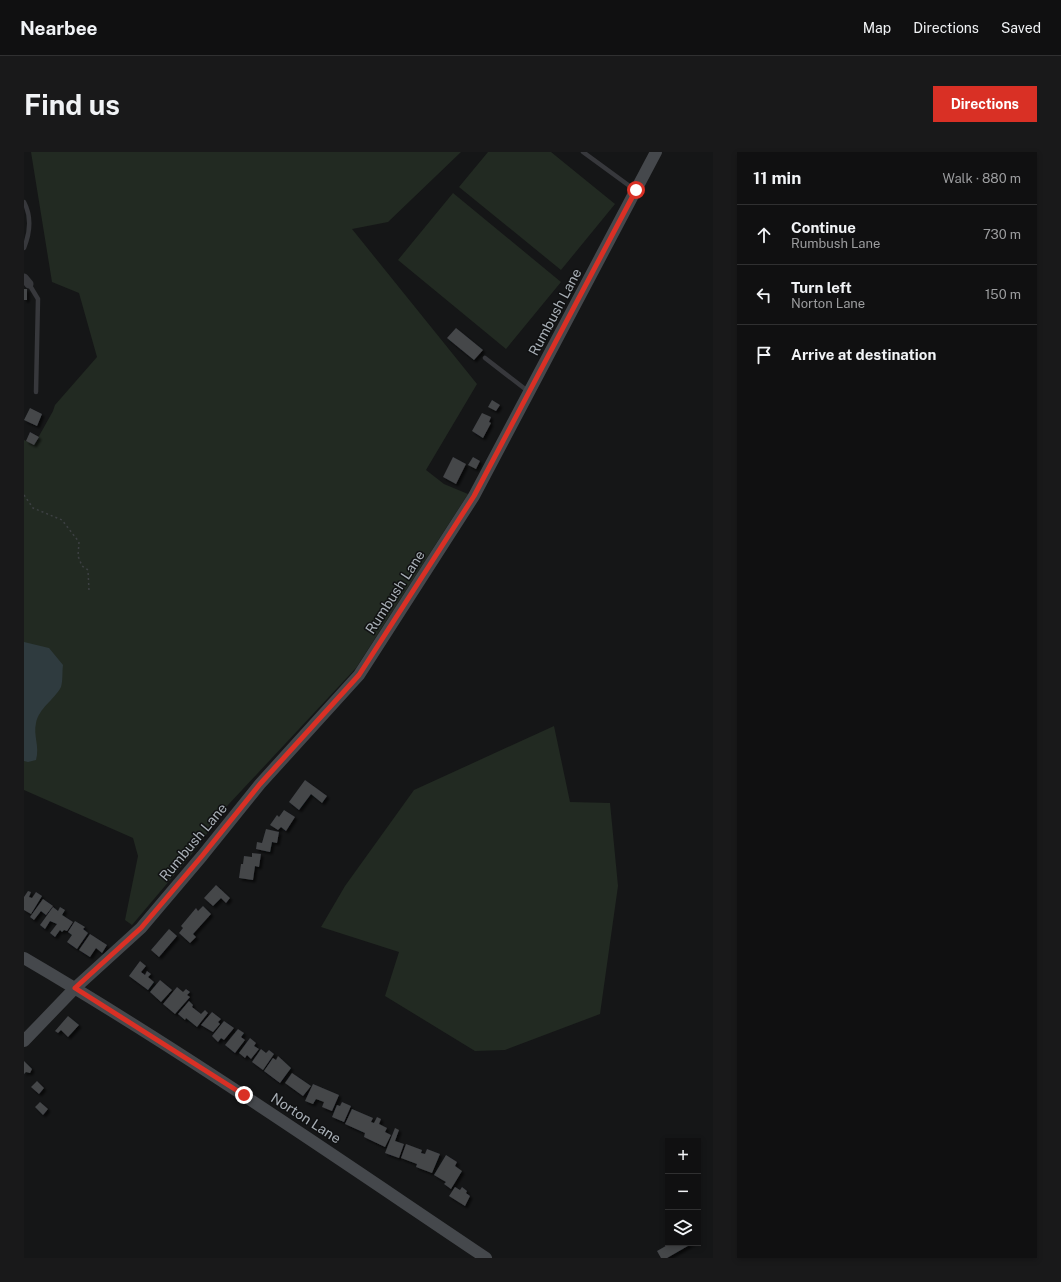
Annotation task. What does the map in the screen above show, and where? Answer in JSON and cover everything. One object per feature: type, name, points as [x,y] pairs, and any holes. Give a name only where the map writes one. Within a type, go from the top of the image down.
[{"type":"street","name":"Rumbush Lane","points":[[24,1041],[75,988],[141,928],[260,784],[359,675],[474,496],[656,152]]},
{"type":"street","name":"Norton Lane","points":[[24,958],[75,988],[328,1150],[486,1258]]},
{"type":"lane","points":[[583,152],[636,190]]},
{"type":"lane","points":[[24,202],[29,219],[30,230],[24,248]]},
{"type":"lane","points":[[27,281],[38,299],[36,392]]},
{"type":"lane","points":[[485,358],[529,392]]},
{"type":"path","points":[[24,495],[33,508],[62,520],[74,534],[79,542],[78,556],[82,566],[88,570],[89,591]]},
{"type":"shaded area","points":[[31,152],[461,152],[388,222],[352,229],[477,384],[426,470],[444,484],[468,494],[356,668],[228,805],[192,854],[132,925],[125,920],[138,856],[133,838],[24,790],[24,440],[34,445],[55,405],[97,357],[79,293],[52,282]]},
{"type":"shaded area","points":[[488,152],[551,152],[615,204],[561,270],[459,187]]},
{"type":"shaded area","points":[[453,193],[561,282],[506,349],[398,260]]},
{"type":"shaded area","points":[[24,642],[49,648],[63,665],[61,687],[55,696],[43,708],[36,723],[36,760],[28,762],[24,761]]},
{"type":"shaded area","points":[[554,726],[570,802],[610,803],[618,886],[600,1014],[505,1050],[475,1051],[385,996],[399,952],[321,927],[345,886],[414,790]]},
{"type":"building","points":[[24,289],[27,289],[27,300],[24,300]]},
{"type":"building","points":[[456,328],[483,350],[474,360],[447,338]]},
{"type":"building","points":[[492,400],[500,405],[496,411],[488,407]]},
{"type":"building","points":[[30,408],[42,414],[37,426],[24,420]]},
{"type":"building","points":[[482,413],[491,417],[489,422],[491,423],[483,438],[472,431]]},
{"type":"building","points":[[30,432],[39,437],[34,445],[26,441]]},
{"type":"building","points":[[453,457],[466,464],[456,484],[443,477]]},
{"type":"building","points":[[473,457],[480,461],[476,469],[468,465]]},
{"type":"building","points":[[305,780],[327,796],[322,803],[311,794],[299,810],[289,802]]},
{"type":"building","points":[[284,810],[295,817],[286,831],[281,827],[278,830],[270,825],[277,815],[279,817]]},
{"type":"building","points":[[266,829],[279,832],[277,843],[272,842],[270,852],[256,849],[257,842],[262,843]]},
{"type":"building","points":[[252,853],[261,854],[259,867],[255,866],[253,880],[239,878],[244,856],[252,857]]},
{"type":"building","points":[[216,885],[230,898],[226,903],[221,898],[213,906],[204,898]]},
{"type":"building","points":[[28,891],[31,892],[29,897],[32,898],[36,892],[42,896],[31,914],[24,910],[24,897]]},
{"type":"building","points":[[43,899],[53,906],[46,915],[41,911],[34,920],[30,917]]},
{"type":"building","points":[[203,906],[211,914],[193,934],[196,937],[190,943],[179,933],[183,928],[181,926],[196,908],[198,911]]},
{"type":"building","points":[[53,907],[58,911],[60,907],[65,910],[62,915],[73,922],[67,931],[64,930],[62,932],[60,930],[55,937],[50,933],[57,924],[50,921],[45,929],[40,925]]},
{"type":"building","points":[[75,921],[85,927],[83,929],[88,933],[77,949],[67,942],[72,935],[68,932]]},
{"type":"building","points":[[169,929],[177,936],[159,957],[151,950]]},
{"type":"building","points":[[90,934],[107,945],[102,953],[96,948],[90,957],[79,950]]},
{"type":"building","points":[[140,961],[146,966],[141,972],[145,975],[147,971],[151,974],[148,977],[154,982],[148,990],[129,976]]},
{"type":"building","points":[[160,980],[172,990],[161,1002],[150,992]]},
{"type":"building","points":[[177,987],[183,992],[186,989],[190,992],[187,995],[190,997],[175,1014],[163,1004]]},
{"type":"building","points":[[189,1001],[193,1005],[192,1007],[201,1014],[205,1010],[208,1013],[197,1027],[186,1018],[185,1020],[178,1014]]},
{"type":"building","points":[[212,1012],[221,1019],[218,1022],[220,1024],[213,1032],[201,1025]]},
{"type":"building","points":[[68,1016],[79,1025],[68,1037],[61,1030],[58,1033],[55,1031]]},
{"type":"building","points":[[224,1021],[234,1028],[224,1040],[221,1038],[218,1042],[212,1036]]},
{"type":"building","points":[[238,1029],[244,1033],[241,1037],[245,1040],[235,1053],[225,1045]]},
{"type":"building","points":[[250,1038],[256,1043],[254,1046],[259,1049],[251,1059],[247,1055],[245,1058],[239,1053]]},
{"type":"building","points":[[261,1049],[266,1053],[269,1050],[274,1054],[263,1070],[252,1062]]},
{"type":"building","points":[[278,1056],[291,1068],[280,1083],[264,1071],[273,1058],[276,1060]]},
{"type":"building","points":[[24,1061],[32,1069],[30,1073],[26,1072],[24,1074]]},
{"type":"building","points":[[292,1073],[311,1086],[303,1096],[285,1083]]},
{"type":"building","points":[[37,1081],[44,1088],[39,1094],[31,1087]]},
{"type":"building","points":[[313,1084],[339,1095],[332,1111],[322,1107],[324,1102],[316,1099],[313,1104],[305,1101]]},
{"type":"building","points":[[40,1102],[48,1109],[43,1115],[35,1107]]},
{"type":"building","points":[[342,1102],[351,1106],[344,1122],[332,1117],[337,1105],[340,1106]]},
{"type":"building","points":[[352,1109],[373,1118],[371,1122],[374,1123],[377,1117],[381,1119],[379,1124],[387,1128],[385,1132],[391,1135],[385,1147],[364,1137],[365,1133],[345,1124]]},
{"type":"building","points":[[395,1128],[399,1130],[395,1141],[404,1144],[399,1158],[385,1153]]},
{"type":"building","points":[[406,1144],[422,1150],[421,1153],[425,1154],[427,1149],[440,1154],[432,1173],[416,1167],[417,1164],[401,1158]]},
{"type":"building","points":[[446,1155],[457,1162],[455,1166],[462,1171],[451,1189],[444,1184],[446,1182],[434,1175]]},
{"type":"building","points":[[455,1187],[460,1190],[462,1187],[470,1196],[465,1206],[449,1196]]},
{"type":"building","points":[[666,1246],[688,1246],[667,1258],[661,1258],[657,1251]]},
{"type":"route","points":[[244,1095],[75,988],[141,928],[260,784],[359,675],[401,612],[474,496],[636,190]]}]
